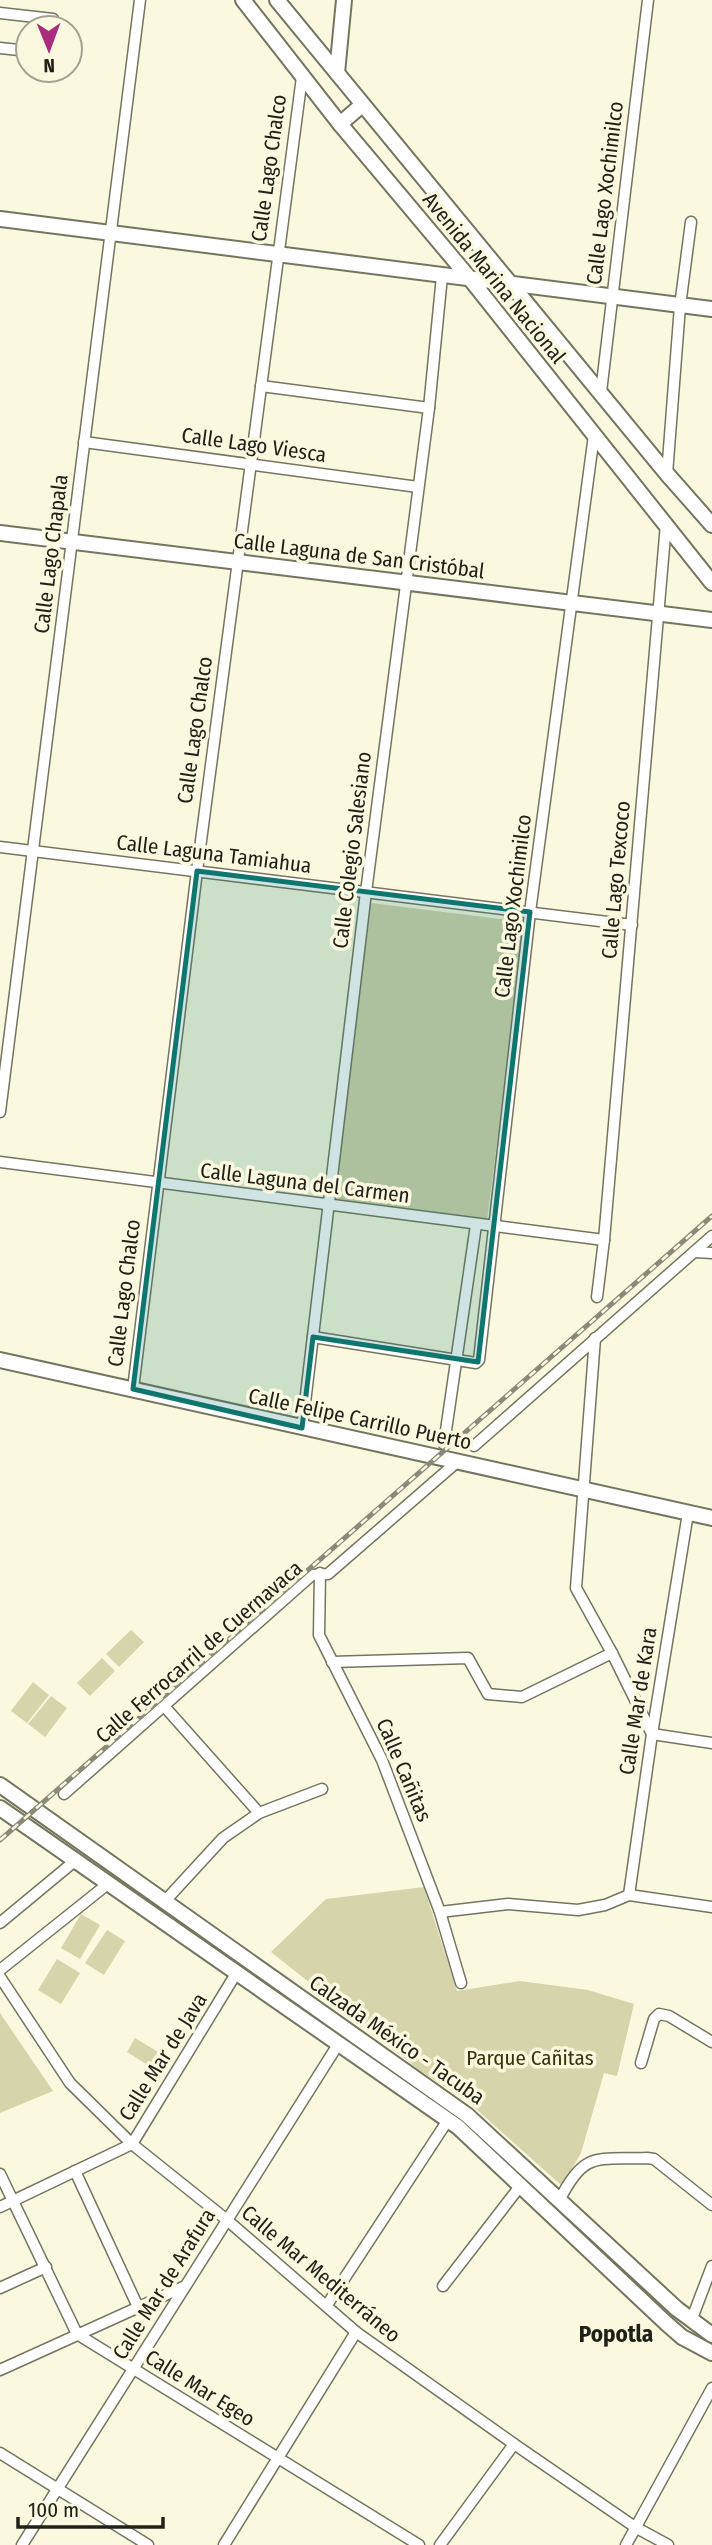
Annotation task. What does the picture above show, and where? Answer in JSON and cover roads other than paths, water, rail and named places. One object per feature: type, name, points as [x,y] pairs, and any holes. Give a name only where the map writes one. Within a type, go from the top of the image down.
[{"type":"main road","name":"Avenida Marina Nacional","points":[[243,0],[302,77],[471,280],[712,583]]},
{"type":"main road","name":"Avenida Marina Nacional","points":[[278,0],[667,474],[712,525]]},
{"type":"main road","points":[[337,73],[344,0]]},
{"type":"main road","points":[[340,124],[362,105]]},
{"type":"main road","points":[[0,219],[512,286],[712,309]]},
{"type":"main road","name":"Calle Laguna de San Cristóbal","points":[[0,533],[712,620]]},
{"type":"main road","name":"Calle Felipe Carrillo Puerto","points":[[0,1360],[712,1518]]},
{"type":"main road","name":"Calzada México - Tacuba","points":[[1,1791],[62,1829],[467,2115],[691,2321],[712,2335]]},
{"type":"main road","name":"Calzada México - Tacuba","points":[[0,1808],[448,2120],[521,2185],[666,2323],[682,2337],[712,2353]]},
{"type":"main road","points":[[52,1844],[50,1834],[56,1828],[62,1829]]},
{"type":"street","name":"Calle Lago Chapala","points":[[0,1112],[140,0]]},
{"type":"street","name":"Calle Lago Xochimilco","points":[[601,392],[648,0]]},
{"type":"street","name":"Calle Lago Chalco","points":[[133,1389],[197,871],[302,77]]},
{"type":"street","points":[[667,474],[680,306],[691,222]]},
{"type":"street","name":"Calle Colegio Salesiano","points":[[302,1429],[366,892],[429,408],[442,276]]},
{"type":"street","points":[[261,386],[429,408]]},
{"type":"street","name":"Calle Lago Xochimilco","points":[[457,1360],[476,1363],[479,1360],[530,912],[594,435]]},
{"type":"street","name":"Calle Lago Viesca","points":[[85,442],[418,487]]},
{"type":"street","name":"Calle Lago Texcoco","points":[[597,1297],[666,523]]},
{"type":"street","name":"Calle Laguna Tamiahua","points":[[0,847],[632,925]]},
{"type":"street","name":"Calle Laguna del Carmen","points":[[0,1163],[604,1240]]},
{"type":"street","points":[[444,1444],[477,1225]]},
{"type":"street","points":[[474,1446],[712,1236]]},
{"type":"street","points":[[695,1251],[712,1253]]},
{"type":"street","points":[[313,1337],[457,1360]]},
{"type":"street","points":[[595,1338],[576,1587],[652,1734],[712,1743]]},
{"type":"street","name":"Calle Ferrocarril de Cuernavaca","points":[[64,1794],[312,1575],[328,1574],[457,1462]]},
{"type":"street","name":"Calle Mar de Kara","points":[[629,1895],[688,1513]]},
{"type":"street","name":"Calle Cañitas","points":[[320,1573],[319,1635],[382,1760],[440,1913],[461,1983]]},
{"type":"street","points":[[332,1662],[468,1658],[488,1694],[522,1698],[612,1653]]},
{"type":"street","points":[[164,1706],[258,1813]]},
{"type":"street","points":[[165,1901],[223,1838],[258,1813],[322,1788]]},
{"type":"street","points":[[0,1923],[76,1860]]},
{"type":"street","points":[[0,1970],[109,1883]]},
{"type":"street","points":[[440,1913],[508,1904],[578,1910],[606,1905],[629,1895],[712,1907]]},
{"type":"street","name":"Calle Mar de Java","points":[[0,2207],[132,2144],[237,1972]]},
{"type":"street","name":"Calle Mar Mediterráneo","points":[[0,1977],[70,2083],[132,2144],[227,2220],[356,2332],[635,2527],[668,2545]]},
{"type":"street","points":[[641,2063],[654,2019],[659,2014],[669,2016],[712,2042]]},
{"type":"street","name":"Calle Mar de Arafura","points":[[22,2545],[339,2043]]},
{"type":"street","points":[[327,2305],[448,2120]]},
{"type":"street","points":[[560,2199],[573,2176],[591,2161],[647,2158],[654,2159],[712,2204]]},
{"type":"street","points":[[75,2171],[138,2307]]},
{"type":"street","points":[[0,2174],[77,2334]]},
{"type":"street","points":[[443,2286],[521,2185]]},
{"type":"street","points":[[691,2321],[712,2266]]},
{"type":"street","points":[[0,2288],[46,2267]]},
{"type":"street","points":[[0,2370],[183,2287]]},
{"type":"street","points":[[224,2545],[356,2332]]},
{"type":"street","name":"Calle Mar Egeo","points":[[77,2334],[419,2545]]},
{"type":"street","points":[[625,2545],[712,2388]]},
{"type":"street","points":[[440,2545],[514,2444]]},
{"type":"street","points":[[0,2453],[148,2545]]},
{"type":"railway","points":[[0,1840],[712,1216]]},
{"type":"district","name":"Popotla","points":[[616,2334]]},
{"type":"park label","name":"Parque Cañitas","points":[[530,2058]]}]
